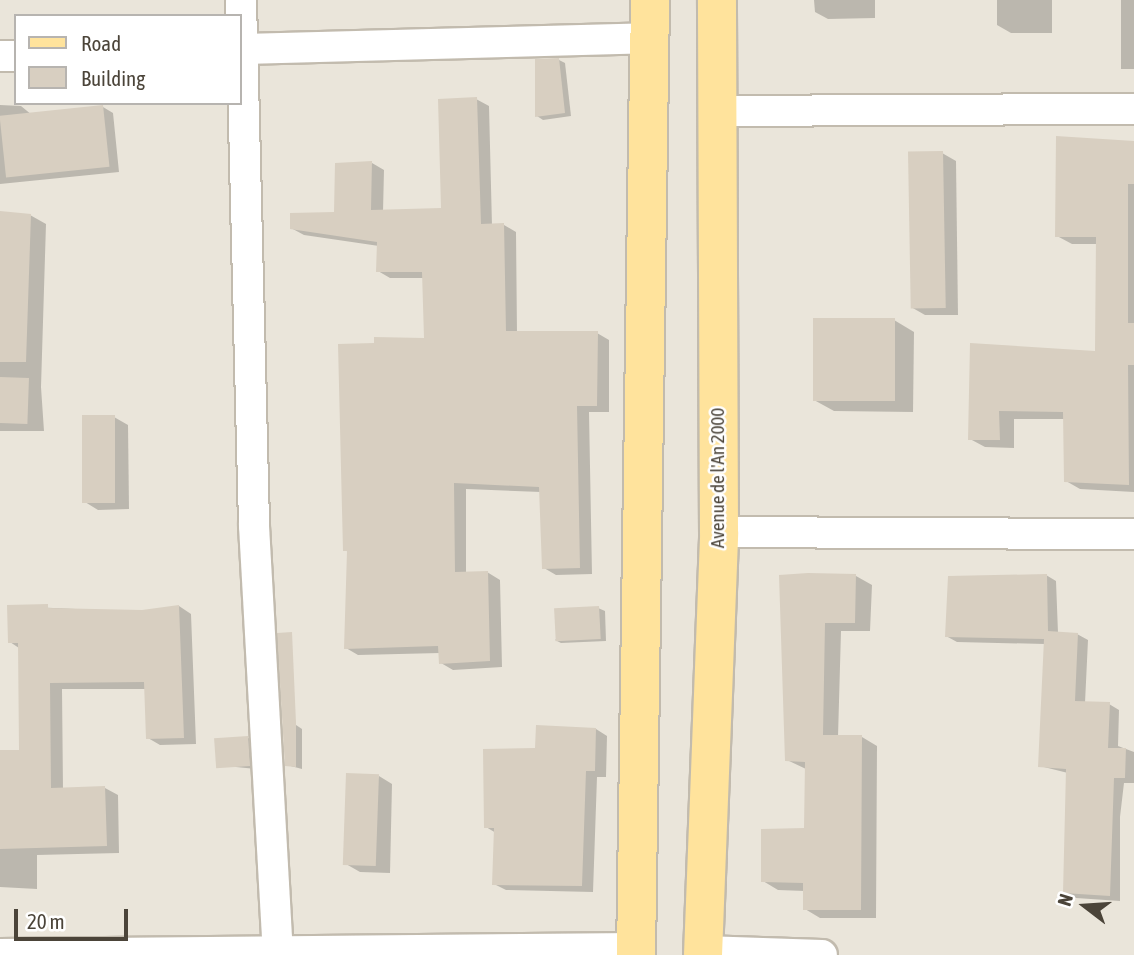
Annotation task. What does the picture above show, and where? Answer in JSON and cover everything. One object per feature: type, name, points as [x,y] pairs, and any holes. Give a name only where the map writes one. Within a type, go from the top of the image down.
[{"type":"main road","points":[[636,951],[650,0]]},
{"type":"main road","name":"Avenue de l'An 2000","points":[[703,953],[719,532],[717,0]]},
{"type":"street","points":[[242,49],[651,38]]},
{"type":"street","points":[[242,105],[254,526],[278,953]]},
{"type":"street","points":[[716,111],[1134,109]]},
{"type":"street","points":[[719,532],[1134,534]]},
{"type":"street","points":[[0,954],[636,951]]},
{"type":"street","points":[[703,953],[822,955]]},
{"type":"shaded area","points":[[0,0],[1134,0],[1134,955],[0,955]]},
{"type":"building","points":[[559,58],[565,113],[535,117],[535,59]]},
{"type":"building","points":[[477,97],[481,224],[504,223],[506,331],[598,331],[597,406],[577,406],[580,568],[542,569],[539,487],[454,483],[455,572],[488,571],[490,661],[439,664],[438,646],[344,649],[347,551],[343,551],[338,344],[374,343],[374,337],[424,338],[422,272],[376,272],[377,242],[290,229],[290,213],[334,212],[335,163],[372,161],[371,210],[441,208],[438,99]]},
{"type":"building","points":[[103,105],[109,167],[6,178],[0,116]]},
{"type":"building","points":[[1056,136],[1134,141],[1134,184],[1128,184],[1128,323],[1134,323],[1134,365],[1128,365],[1129,485],[1064,482],[1063,412],[999,411],[1000,440],[968,440],[970,343],[1095,351],[1096,237],[1055,237]]},
{"type":"building","points":[[943,151],[946,308],[911,309],[908,152]]},
{"type":"building","points":[[0,211],[31,214],[26,362],[0,362]]},
{"type":"building","points":[[813,318],[895,318],[895,401],[813,401]]},
{"type":"building","points":[[0,377],[29,378],[27,424],[0,423]]},
{"type":"building","points":[[82,415],[115,415],[115,503],[82,503]]},
{"type":"building","points":[[856,574],[855,623],[825,623],[823,735],[862,735],[861,910],[803,910],[803,883],[761,882],[761,829],[804,828],[805,762],[785,761],[779,575]]},
{"type":"building","points":[[1047,574],[1048,631],[1078,633],[1075,701],[1110,702],[1108,748],[1126,748],[1125,778],[1114,778],[1110,896],[1063,893],[1066,769],[1038,767],[1044,639],[945,637],[948,576]]},
{"type":"building","points":[[48,604],[48,608],[142,610],[179,605],[184,738],[146,739],[144,682],[50,683],[51,788],[105,786],[107,846],[0,849],[0,750],[19,750],[18,643],[8,643],[7,605]]},
{"type":"building","points":[[599,606],[601,639],[556,641],[554,608]]},
{"type":"building","points":[[292,632],[296,767],[285,766],[277,633]]},
{"type":"building","points":[[536,725],[596,728],[595,771],[586,771],[582,886],[492,885],[494,828],[484,828],[483,749],[535,748]]},
{"type":"building","points":[[248,736],[250,766],[216,768],[214,738]]},
{"type":"building","points":[[346,773],[379,774],[376,866],[343,865]]}]
